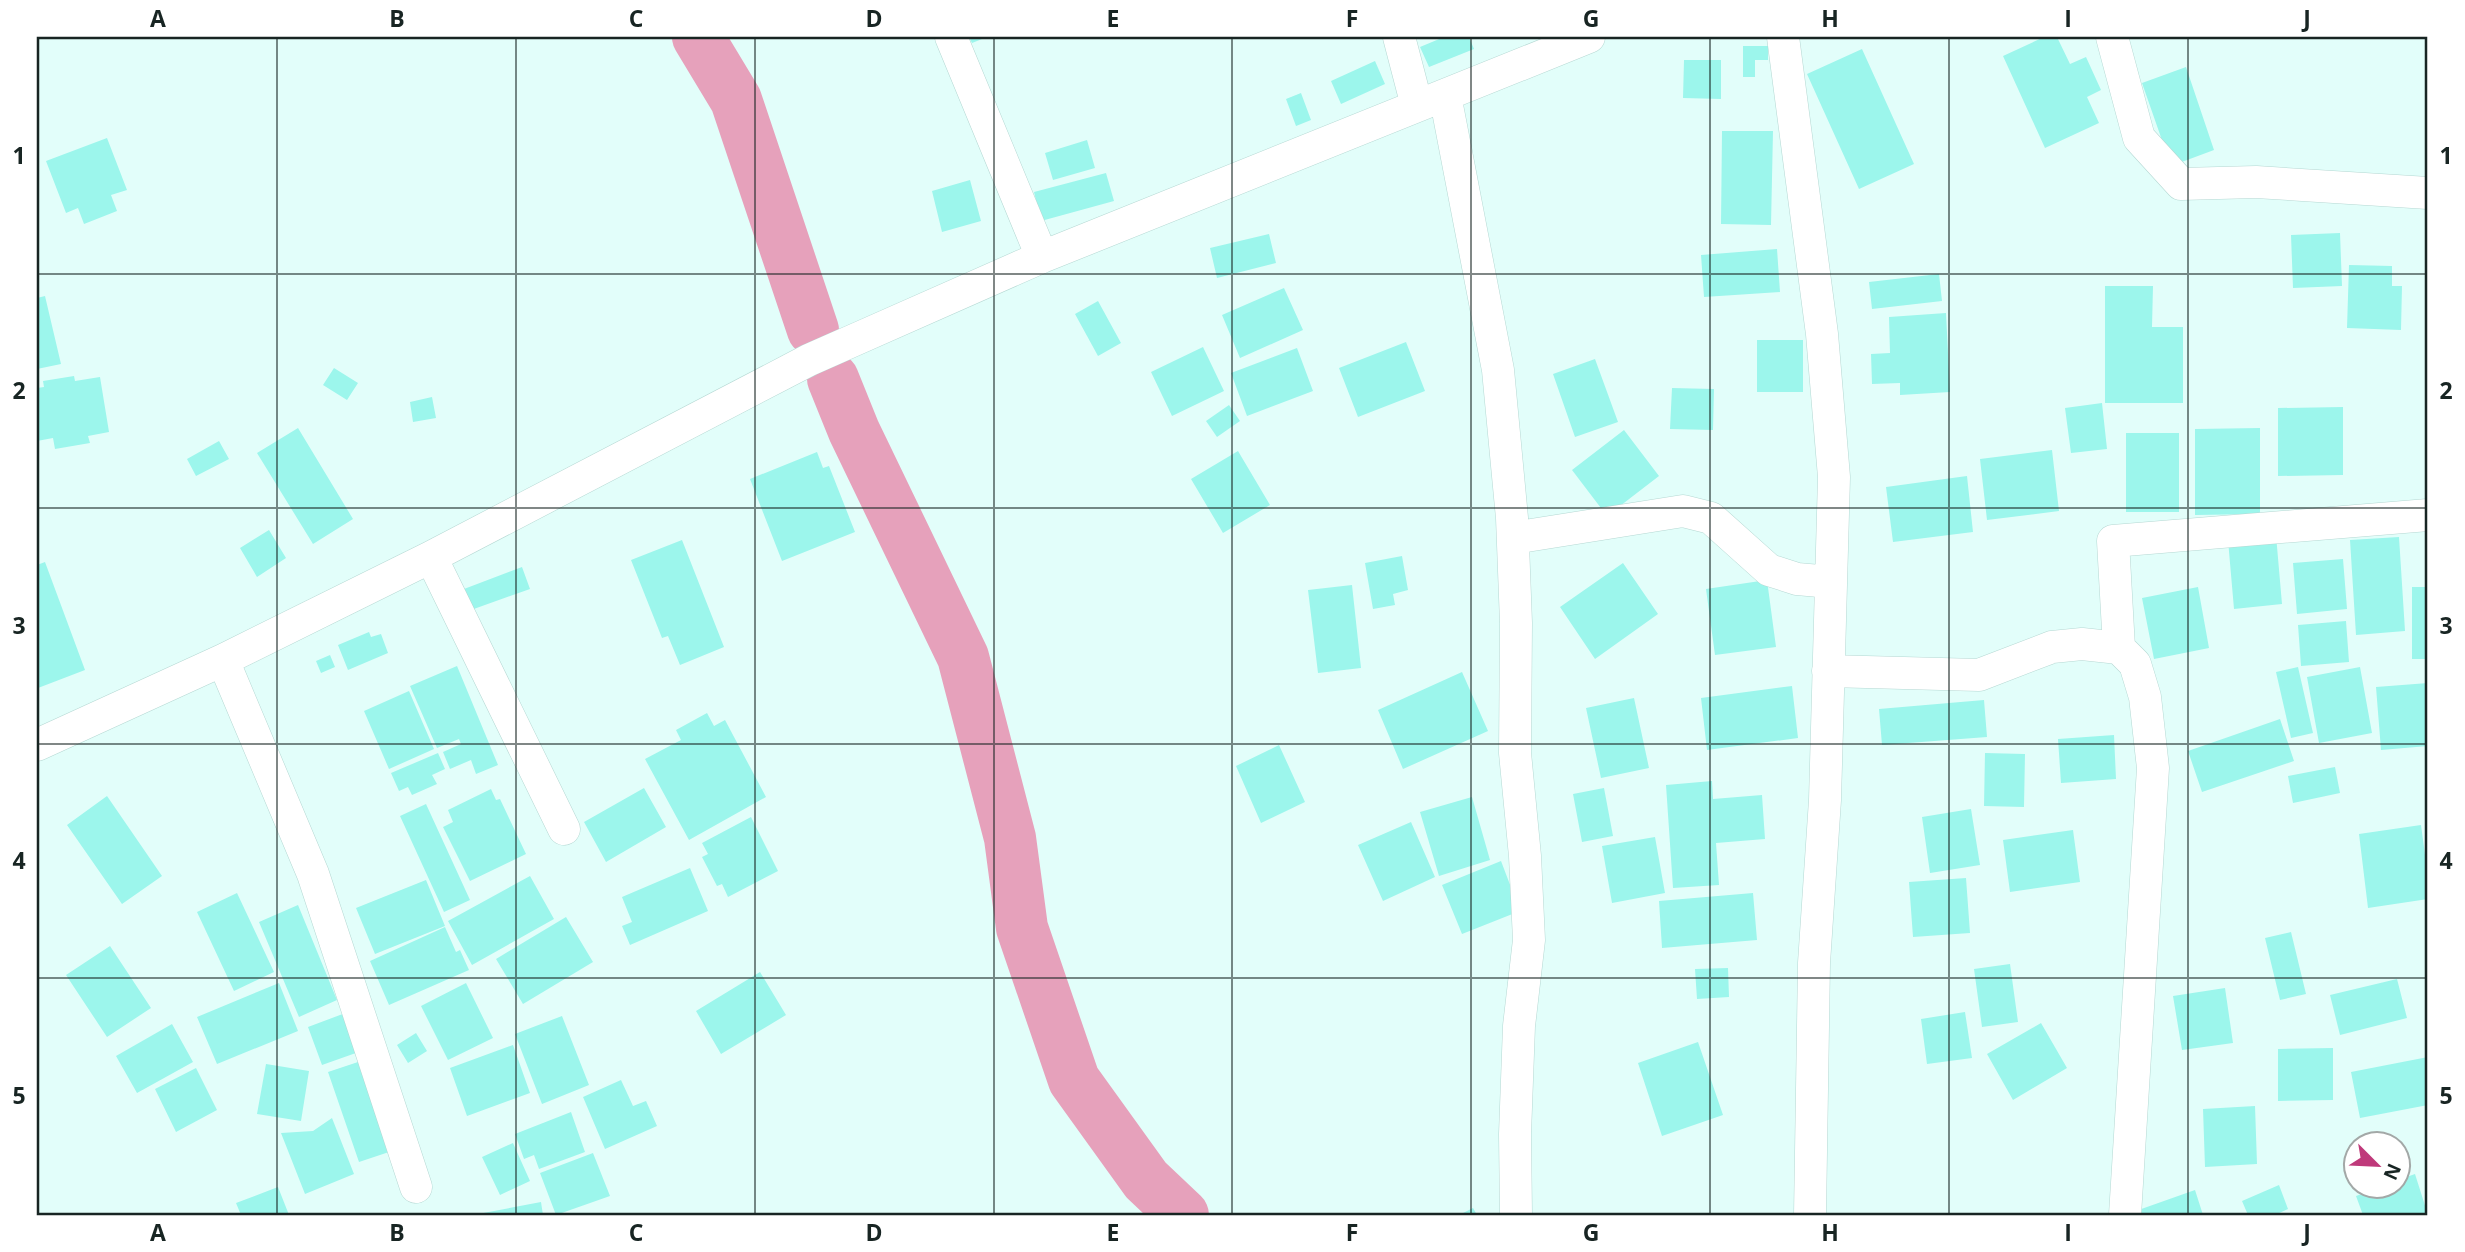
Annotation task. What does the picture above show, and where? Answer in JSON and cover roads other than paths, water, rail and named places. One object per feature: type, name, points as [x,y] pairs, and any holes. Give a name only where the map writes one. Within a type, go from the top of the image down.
[{"type":"street","points":[[951,37],[1042,257]]},
{"type":"street","points":[[1399,37],[1431,100],[1498,370],[1513,538],[1516,622],[1515,753],[1525,856],[1529,940],[1519,1026],[1515,1134],[1516,1215]]},
{"type":"street","points":[[40,735],[223,660],[431,557],[809,360],[1042,257],[1589,37]]},
{"type":"street","points":[[1783,37],[1822,334],[1833,477],[1825,800],[1814,963],[1810,1215]]},
{"type":"street","points":[[2112,37],[2138,138],[2181,184],[2256,182],[2428,194]]},
{"type":"street","points":[[1513,538],[1684,511],[1712,518],[1769,570],[1797,579],[1831,582]]},
{"type":"street","points":[[2119,648],[2113,541],[2428,515]]},
{"type":"street","points":[[431,557],[564,829]]},
{"type":"street","points":[[1828,671],[1979,675],[2052,647],[2082,644],[2119,648],[2135,664],[2145,696],[2153,768],[2125,1215]]},
{"type":"street","points":[[223,660],[313,874],[416,1187]]},
{"type":"waterway","points":[[698,37],[736,100],[813,330]]},
{"type":"waterway","points":[[833,379],[854,431],[963,657],[1010,838],[1022,928],[1074,1080],[1146,1180],[1183,1215]]}]
